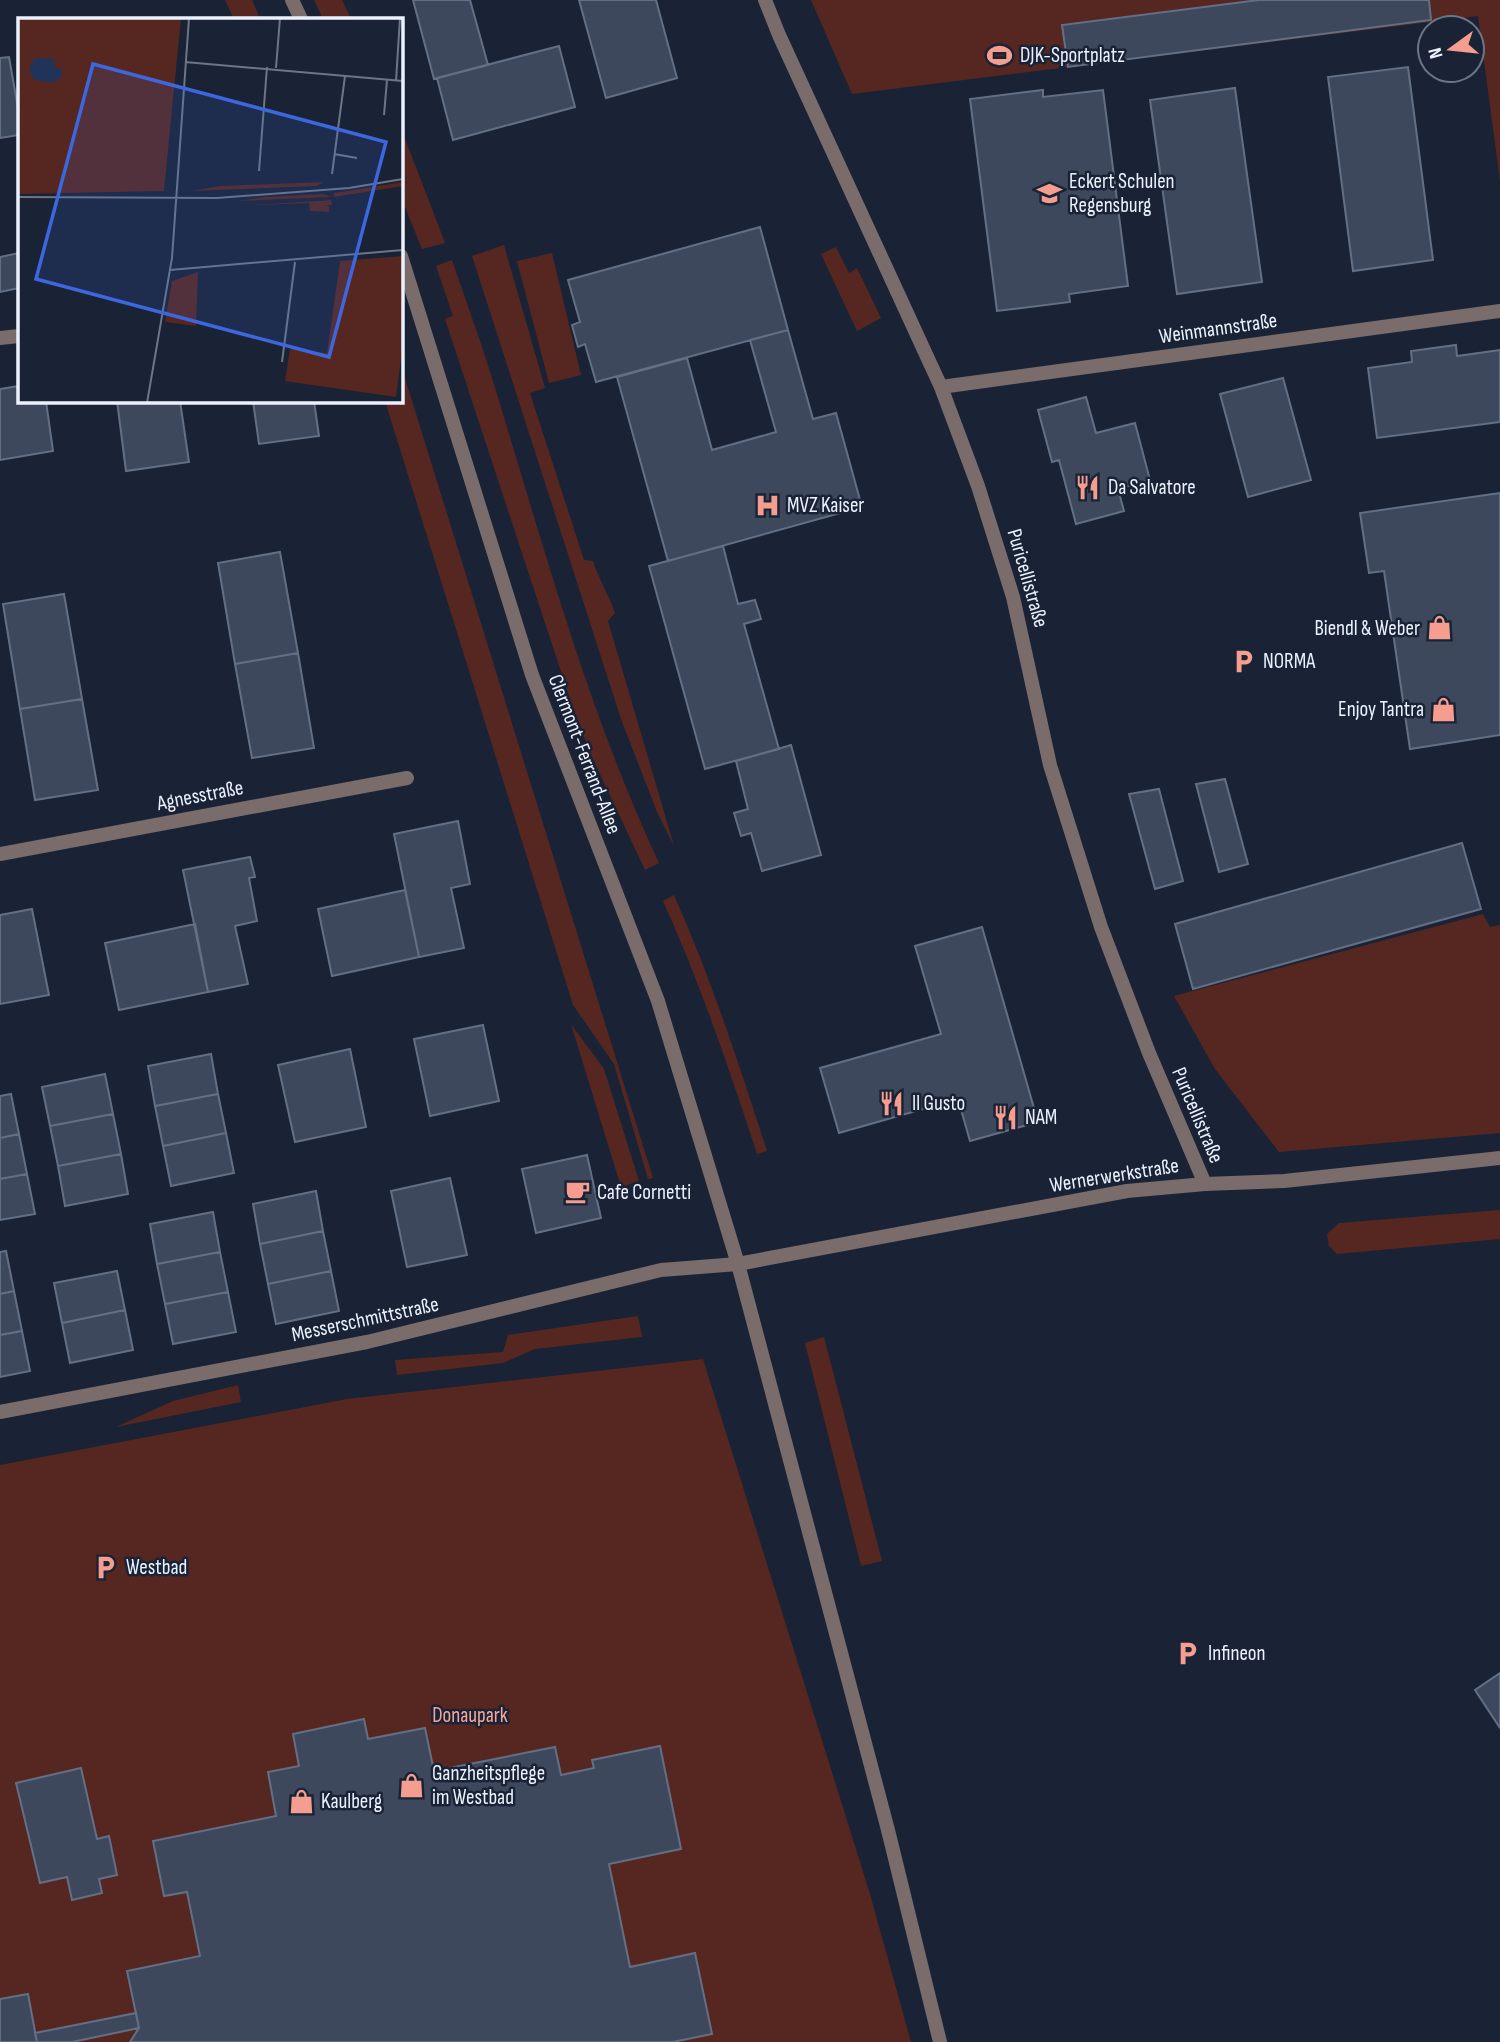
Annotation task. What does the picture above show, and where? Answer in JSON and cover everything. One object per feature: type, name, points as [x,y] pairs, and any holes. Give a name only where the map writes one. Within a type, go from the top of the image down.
[{"type":"street","points":[[292,0],[300,18]]},
{"type":"street","name":"Puricellistraße","points":[[765,0],[941,387],[978,486],[1013,597],[1051,765],[1101,927],[1149,1052],[1205,1184]]},
{"type":"street","name":"Clermont-Ferrand-Allee","points":[[402,260],[532,675],[658,1000],[738,1264],[875,1779],[940,2042]]},
{"type":"street","name":"Weinmannstraße","points":[[941,387],[1500,311]]},
{"type":"street","points":[[0,338],[18,336]]},
{"type":"street","name":"Agnesstraße","points":[[0,854],[407,778]]},
{"type":"street","name":"Wernerwerkstraße","points":[[738,1264],[1127,1191],[1284,1181],[1500,1158]]},
{"type":"street","name":"Messerschmittstraße","points":[[0,1412],[367,1342],[661,1270],[738,1264]]},
{"type":"green space","points":[[225,0],[252,0],[260,18],[234,18]]},
{"type":"green space","points":[[314,0],[342,0],[351,18],[323,18]]},
{"type":"green space","name":"DJK-Sportplatz","points":[[811,0],[1500,0],[1500,181],[1486,76],[1486,14],[1416,14],[1416,24],[852,94]]},
{"type":"green space","points":[[402,131],[445,243],[422,249],[402,199]]},
{"type":"green space","points":[[504,245],[545,388],[530,393],[584,560],[593,561],[615,613],[608,621],[674,846],[657,812],[621,719],[472,256]]},
{"type":"green space","points":[[836,247],[849,273],[857,268],[881,318],[857,331],[821,254]]},
{"type":"green space","points":[[552,253],[581,375],[549,383],[517,261]]},
{"type":"green space","points":[[452,260],[491,375],[589,689],[610,748],[659,863],[645,870],[591,755],[571,702],[445,319],[453,316],[436,266]]},
{"type":"green space","points":[[404,375],[653,1178],[648,1179],[614,1064],[573,1005],[385,402],[402,402]]},
{"type":"green space","points":[[674,895],[712,990],[767,1151],[757,1154],[713,1026],[663,901]]},
{"type":"green space","points":[[1483,914],[1490,927],[1500,925],[1500,1133],[1279,1152],[1215,1069],[1174,996]]},
{"type":"green space","points":[[571,1024],[604,1069],[639,1181],[621,1187]]},
{"type":"green space","points":[[1500,1210],[1500,1239],[1337,1254],[1329,1246],[1327,1234],[1339,1223]]},
{"type":"green space","points":[[638,1316],[642,1337],[535,1349],[503,1363],[397,1375],[395,1360],[503,1352],[508,1335]]},
{"type":"green space","points":[[824,1337],[882,1561],[861,1566],[805,1343]]},
{"type":"green space","name":"Donaupark","points":[[703,1359],[870,1894],[911,2042],[0,2042],[0,1465],[347,1399]]},
{"type":"green space","points":[[238,1385],[241,1402],[116,1427],[173,1401]]},
{"type":"building","points":[[413,0],[470,0],[488,65],[434,79]]},
{"type":"building","points":[[579,0],[656,0],[677,78],[606,98]]},
{"type":"building","points":[[1259,0],[1429,0],[1430,14],[1416,14],[1416,22],[1068,67],[1062,25]]},
{"type":"building","points":[[559,46],[575,107],[453,140],[437,78]]},
{"type":"building","points":[[9,57],[18,108],[18,135],[0,138],[0,58]]},
{"type":"building","points":[[1408,67],[1433,260],[1353,271],[1328,77]]},
{"type":"building","points":[[1235,88],[1262,282],[1177,294],[1150,100]]},
{"type":"building","name":"Eckert Schulen Regensburg","points":[[1043,90],[1043,97],[1103,90],[1128,286],[1069,294],[1070,302],[997,311],[970,99]]},
{"type":"building","points":[[760,227],[788,330],[596,382],[585,344],[578,347],[572,325],[580,322],[568,280]]},
{"type":"building","points":[[18,253],[18,288],[0,292],[0,257]]},
{"type":"building","points":[[788,330],[813,419],[836,413],[862,507],[668,561],[617,377],[687,358],[712,450],[776,432],[750,340]]},
{"type":"building","points":[[1456,345],[1457,356],[1500,350],[1500,422],[1377,438],[1368,368],[1412,362],[1411,351]]},
{"type":"building","points":[[1283,378],[1311,480],[1248,497],[1220,394]]},
{"type":"building","points":[[18,386],[18,402],[46,402],[53,451],[0,460],[0,389]]},
{"type":"building","points":[[1086,397],[1096,433],[1135,423],[1150,480],[1118,489],[1124,511],[1076,524],[1059,460],[1052,462],[1038,410]]},
{"type":"building","points":[[117,402],[180,402],[189,462],[126,471]]},
{"type":"building","points":[[253,402],[314,402],[319,436],[259,444]]},
{"type":"building","points":[[1500,493],[1500,735],[1410,749],[1384,571],[1369,573],[1360,513]]},
{"type":"building","points":[[723,546],[738,604],[755,600],[761,619],[744,624],[779,749],[705,769],[649,566]]},
{"type":"building","points":[[280,552],[298,653],[235,664],[218,563]]},
{"type":"building","points":[[64,594],[82,699],[20,709],[3,604]]},
{"type":"building","points":[[298,653],[314,748],[252,758],[235,664]]},
{"type":"building","points":[[82,699],[98,790],[35,800],[20,709]]},
{"type":"building","points":[[791,745],[821,855],[762,871],[751,833],[741,836],[734,813],[748,809],[736,761]]},
{"type":"building","points":[[1225,779],[1248,864],[1219,872],[1196,784]]},
{"type":"building","points":[[1159,789],[1183,881],[1155,889],[1129,794]]},
{"type":"building","points":[[458,821],[470,884],[451,888],[464,948],[419,957],[394,834]]},
{"type":"building","points":[[1462,843],[1481,909],[1193,989],[1175,924]]},
{"type":"building","points":[[250,857],[255,877],[249,878],[257,921],[235,926],[248,984],[208,992],[183,870]]},
{"type":"building","points":[[405,890],[419,957],[332,976],[318,909]]},
{"type":"building","points":[[32,909],[49,995],[0,1004],[0,915]]},
{"type":"building","points":[[195,924],[208,992],[119,1010],[105,943]]},
{"type":"building","points":[[982,927],[1038,1122],[970,1141],[958,1099],[839,1133],[820,1068],[941,1034],[915,946]]},
{"type":"building","points":[[483,1025],[499,1101],[430,1116],[414,1039]]},
{"type":"building","points":[[350,1049],[366,1127],[295,1142],[278,1065]]},
{"type":"building","points":[[211,1054],[218,1094],[155,1106],[148,1066]]},
{"type":"building","points":[[105,1074],[113,1114],[50,1126],[42,1087]]},
{"type":"building","points":[[11,1094],[19,1134],[0,1138],[0,1096]]},
{"type":"building","points":[[218,1094],[226,1133],[163,1146],[155,1106]]},
{"type":"building","points":[[113,1114],[121,1154],[58,1166],[50,1126]]},
{"type":"building","points":[[226,1133],[234,1173],[171,1186],[163,1146]]},
{"type":"building","points":[[19,1134],[27,1174],[0,1179],[0,1138]]},
{"type":"building","points":[[121,1154],[128,1194],[65,1206],[58,1166]]},
{"type":"building","points":[[587,1155],[601,1218],[536,1233],[522,1169]]},
{"type":"building","points":[[27,1174],[35,1214],[0,1220],[0,1179]]},
{"type":"building","points":[[450,1178],[467,1255],[407,1267],[391,1191]]},
{"type":"building","points":[[316,1191],[323,1231],[260,1244],[253,1204]]},
{"type":"building","points":[[213,1212],[220,1252],[157,1264],[150,1224]]},
{"type":"building","points":[[323,1231],[331,1271],[268,1284],[260,1244]]},
{"type":"building","points":[[6,1251],[14,1291],[0,1294],[0,1252]]},
{"type":"building","points":[[220,1252],[228,1292],[165,1304],[157,1264]]},
{"type":"building","points":[[117,1271],[125,1310],[62,1323],[54,1283]]},
{"type":"building","points":[[331,1271],[339,1311],[276,1324],[268,1284]]},
{"type":"building","points":[[14,1291],[22,1331],[0,1335],[0,1294]]},
{"type":"building","points":[[228,1292],[236,1332],[173,1344],[165,1304]]},
{"type":"building","points":[[125,1310],[133,1350],[70,1363],[62,1323]]},
{"type":"building","points":[[22,1331],[30,1371],[0,1377],[0,1335]]},
{"type":"building","points":[[1500,1673],[1500,1728],[1475,1690]]},
{"type":"building","points":[[364,1719],[368,1739],[425,1728],[434,1771],[555,1747],[561,1775],[594,1768],[592,1760],[660,1746],[681,1849],[609,1864],[630,1967],[695,1953],[712,2034],[673,2042],[130,2042],[139,2028],[127,1971],[200,1956],[187,1892],[164,1896],[153,1841],[276,1816],[268,1772],[299,1766],[293,1734]]},
{"type":"building","points":[[81,1768],[97,1839],[109,1836],[117,1875],[99,1879],[102,1893],[72,1900],[67,1877],[40,1883],[16,1783]]},
{"type":"building","points":[[28,1994],[37,2042],[0,2042],[0,1999]]},
{"type":"building","points":[[136,2013],[139,2028],[72,2042],[37,2042],[35,2033]]},
{"type":"place","name":"DJK-Sportplatz","points":[[1000,55]]},
{"type":"place","name":"Eckert Schulen Regensburg","points":[[1049,193]]},
{"type":"place","name":"Da Salvatore","points":[[1088,487]]},
{"type":"place","name":"MVZ Kaiser","points":[[767,505]]},
{"type":"place","name":"Biendl & Weber","points":[[1440,628]]},
{"type":"place","name":"NORMA","points":[[1243,661]]},
{"type":"place","name":"Enjoy Tantra","points":[[1444,709]]},
{"type":"place","name":"Il Gusto","points":[[892,1103]]},
{"type":"place","name":"NAM","points":[[1005,1117]]},
{"type":"place","name":"Cafe Cornetti","points":[[577,1192]]},
{"type":"place","name":"Westbad","points":[[106,1567]]},
{"type":"place","name":"Infineon","points":[[1188,1653]]},
{"type":"place","name":"Ganzheitspflege im Westbad","points":[[412,1785]]},
{"type":"place","name":"Kaulberg","points":[[301,1801]]}]
